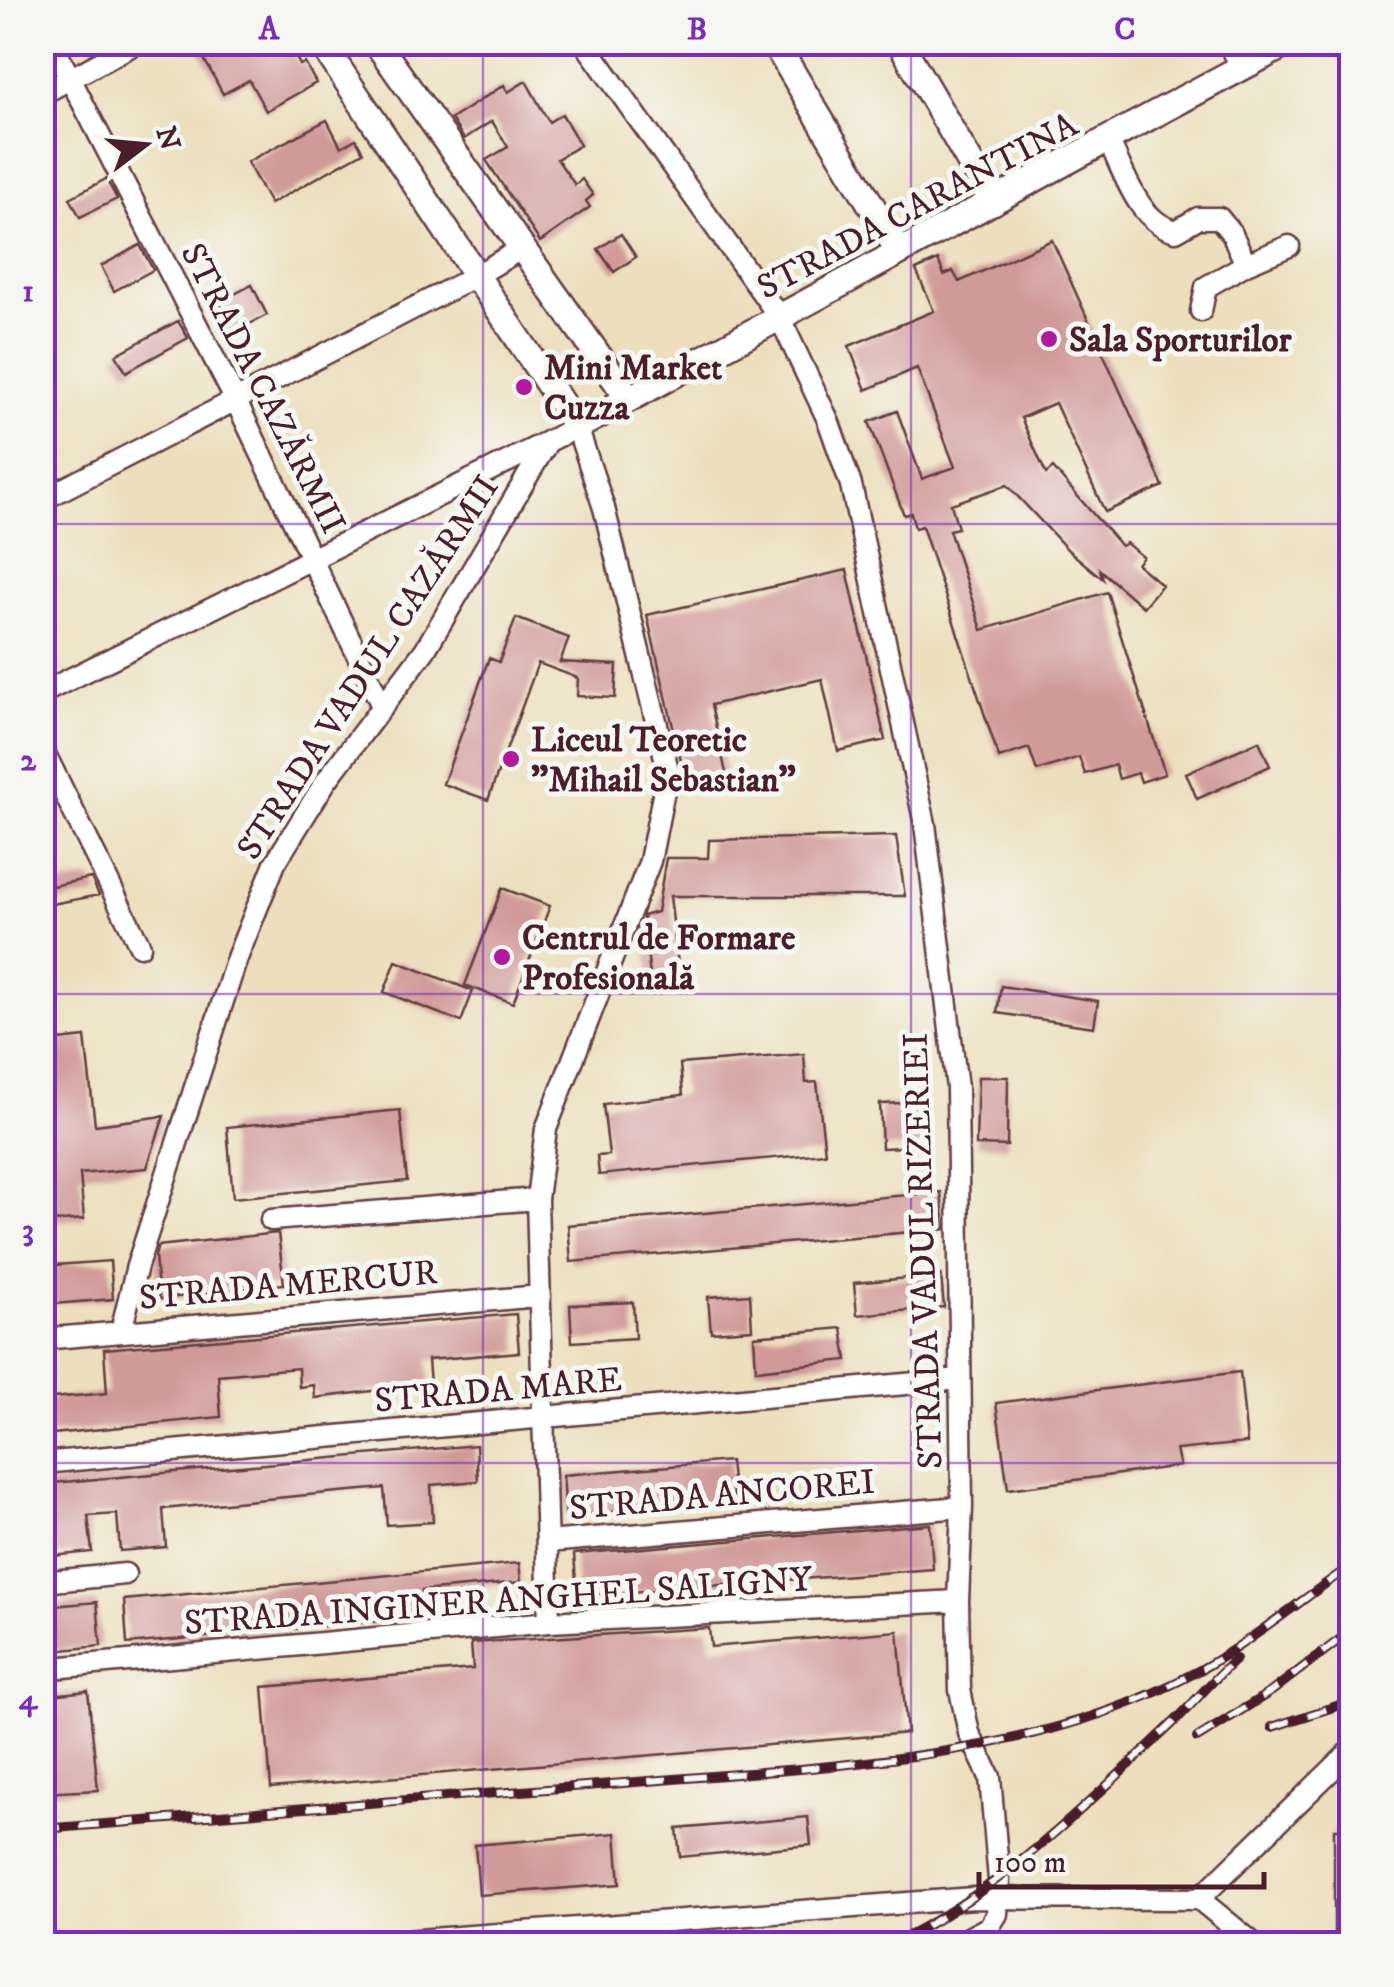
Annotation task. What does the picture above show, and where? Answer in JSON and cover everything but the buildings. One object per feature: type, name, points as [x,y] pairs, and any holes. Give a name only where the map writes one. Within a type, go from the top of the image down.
[{"type":"main road","points":[[321,42],[577,427]]},
{"type":"main road","points":[[376,42],[629,399]]},
{"type":"main road","points":[[774,42],[898,250]]},
{"type":"main road","points":[[900,42],[992,202]]},
{"type":"main road","name":"STRADA CARANTINA","points":[[577,427],[898,250],[1109,142],[1290,42]]},
{"type":"street","points":[[42,94],[138,42]]},
{"type":"street","name":"STRADA VADUL RIZERIEI","points":[[584,42],[780,318],[828,420],[851,485],[925,824],[957,1088],[960,1690],[969,1733],[990,1777],[999,1900]]},
{"type":"street","points":[[1228,42],[1242,68]]},
{"type":"street","name":"STRADA CAZĂRMII","points":[[54,49],[236,399],[382,706]]},
{"type":"street","points":[[1109,142],[1145,213],[1161,228],[1176,232],[1198,218],[1219,218],[1232,234],[1246,264]]},
{"type":"street","points":[[1201,310],[1206,287],[1289,246]]},
{"type":"street","points":[[42,500],[474,277],[524,247]]},
{"type":"street","points":[[42,693],[577,427],[604,508],[668,770],[650,861],[546,1129],[537,1198],[549,1622]]},
{"type":"street","name":"STRADA VADUL CAZĂRMII","points":[[121,1331],[137,1266],[226,994],[274,863],[326,781],[425,650],[548,441]]},
{"type":"street","points":[[42,748],[140,946]]},
{"type":"street","points":[[271,1220],[537,1198]]},
{"type":"street","name":"STRADA MERCUR","points":[[42,1339],[540,1296]]},
{"type":"street","name":"STRADA MARE","points":[[42,1463],[960,1380]]},
{"type":"street","name":"STRADA ANCOREI","points":[[547,1542],[962,1507]]},
{"type":"street","points":[[42,1582],[125,1574]]},
{"type":"street","name":"STRADA INGINER ANGHEL SALIGNY","points":[[42,1669],[549,1622],[958,1601]]},
{"type":"street","points":[[1198,1899],[1352,1750]]},
{"type":"street","points":[[364,1944],[974,1898],[1198,1899],[1254,1944]]},
{"type":"street","points":[[957,1944],[988,1927],[997,1914],[999,1900]]},
{"type":"railway","points":[[42,1829],[800,1769],[903,1758],[1005,1740],[1105,1712],[1200,1670],[1352,1565]]},
{"type":"railway","points":[[1197,1738],[1272,1691],[1352,1630]]},
{"type":"railway","points":[[892,1944],[969,1899],[1040,1845],[1171,1725],[1236,1659]]},
{"type":"railway","points":[[1272,1727],[1352,1701]]},
{"type":"place","name":"Sala Sporturilor","points":[[1049,339]]},
{"type":"place","name":"Mini Market Cuzza","points":[[524,387]]},
{"type":"place","name":"Liceul Teoretic \"Mihail Sebastian\"","points":[[511,759]]},
{"type":"place","name":"Centrul de Formare Profesională","points":[[502,957]]}]
